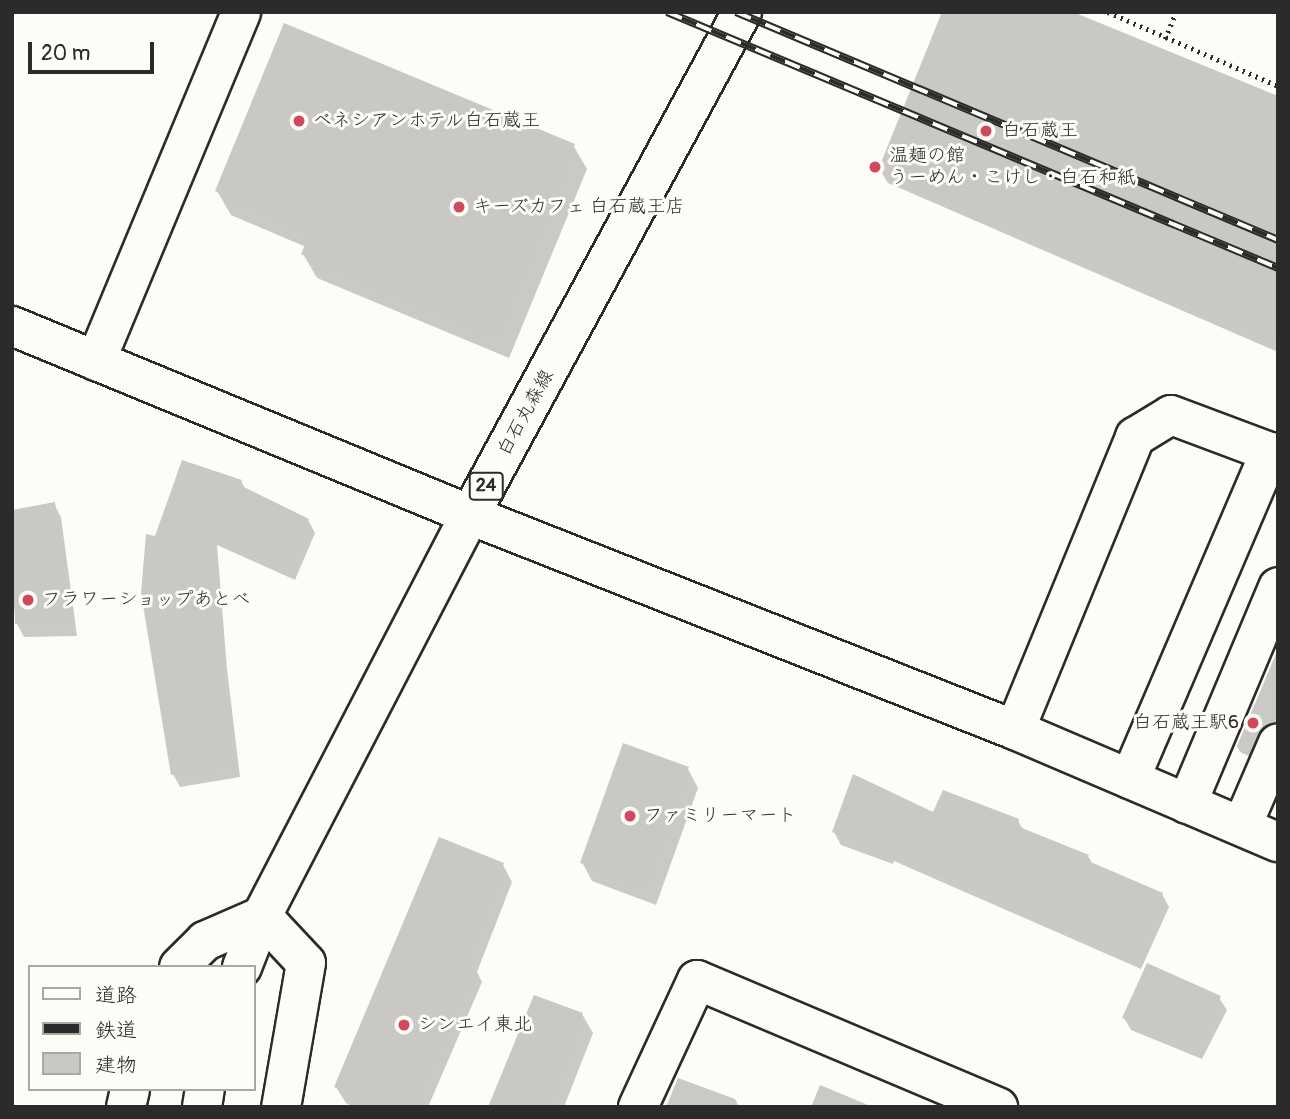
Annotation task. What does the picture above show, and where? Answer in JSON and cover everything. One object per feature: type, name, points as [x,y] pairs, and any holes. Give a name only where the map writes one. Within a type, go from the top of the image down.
[{"type":"street","points":[[96,361],[241,12]]},
{"type":"street","name":"白石丸森線","points":[[243,965],[262,916],[470,515],[742,12]]},
{"type":"street","points":[[12,326],[470,515],[1015,730],[1278,842]]},
{"type":"street","points":[[1015,730],[1135,437],[1171,415],[1274,454],[1130,779]]},
{"type":"street","points":[[1187,804],[1278,587]]},
{"type":"street","points":[[1242,826],[1278,743]]},
{"type":"street","points":[[181,965],[205,941],[262,916],[306,963],[281,1107]]},
{"type":"street","points":[[638,1107],[697,980],[998,1107]]},
{"type":"path","points":[[1108,12],[1278,86]]},
{"type":"path","points":[[1165,39],[1177,12]]},
{"type":"building","name":"白石蔵王","points":[[942,12],[1073,12],[1278,96],[1278,343],[878,170]]},
{"type":"building","points":[[284,23],[575,144],[496,335],[301,254],[311,231],[215,191]]},
{"type":"building","points":[[182,460],[242,480],[240,485],[309,519],[288,569],[211,534],[220,654],[234,764],[171,775],[141,593],[146,534],[155,536]]},
{"type":"building","points":[[55,502],[71,624],[15,624],[12,510]]},
{"type":"building","points":[[623,743],[689,767],[645,887],[580,863]]},
{"type":"building","points":[[853,774],[933,812],[943,790],[1019,819],[1017,826],[1089,855],[1086,860],[1163,893],[1134,958],[886,850],[885,852],[832,832]]},
{"type":"building","name":"シンエイ東北","points":[[439,837],[504,863],[466,960],[474,963],[412,1107],[379,1107],[334,1087]]},
{"type":"building","points":[[1147,963],[1221,996],[1194,1047],[1122,1018]]},
{"type":"building","points":[[534,995],[583,1013],[547,1107],[488,1107]]},
{"type":"railway","points":[[667,12],[1278,268]]},
{"type":"railway","points":[[736,12],[1278,240]]},
{"type":"place","name":"ベネシアンホテル白石蔵王","points":[[299,121]]},
{"type":"place","name":"白石蔵王","points":[[986,131]]},
{"type":"place","name":"温麺の館 うーめん・こけし・白石和紙","points":[[875,167]]},
{"type":"place","name":"キーズカフェ 白石蔵王店","points":[[459,207]]},
{"type":"place","name":"フラワーショップあとべ","points":[[28,600]]},
{"type":"place","name":"白石蔵王駅6","points":[[1253,723]]},
{"type":"place","name":"ファミリーマート","points":[[630,816]]},
{"type":"place","name":"シンエイ東北","points":[[404,1025]]}]
